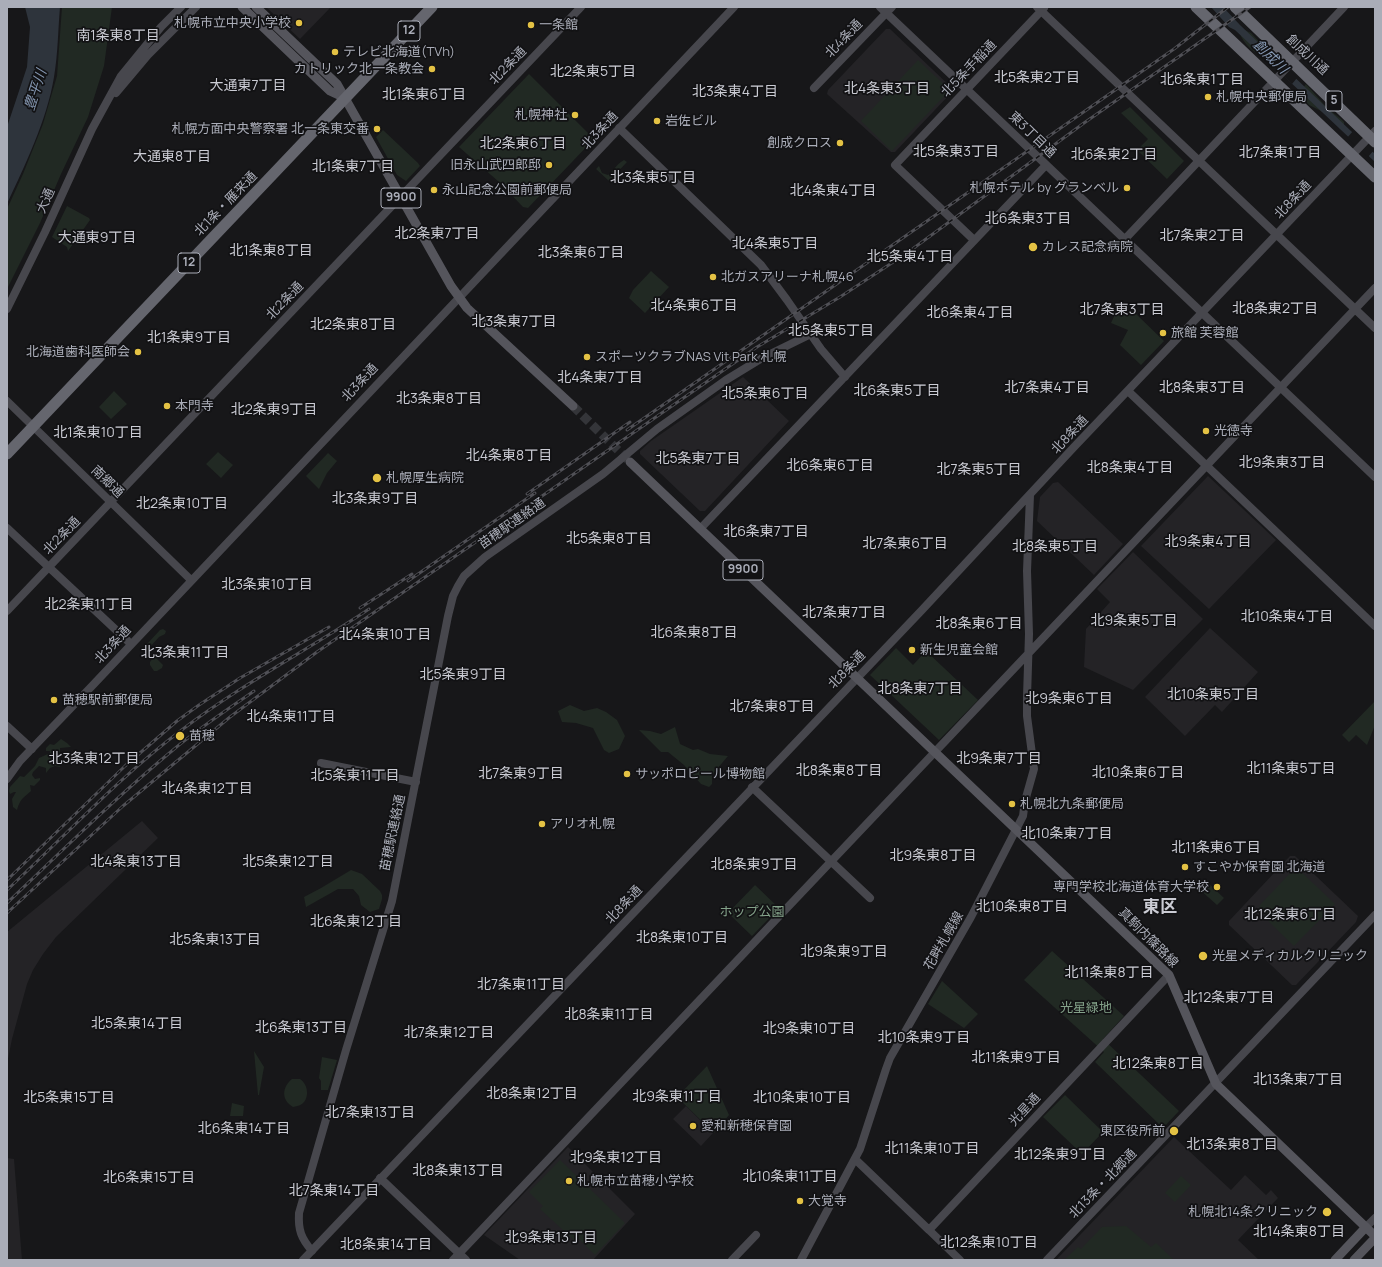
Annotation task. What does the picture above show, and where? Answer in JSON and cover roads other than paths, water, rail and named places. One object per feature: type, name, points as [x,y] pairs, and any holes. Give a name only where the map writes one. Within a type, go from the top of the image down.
[{"type":"highway","name":"北1条・雁来通","points":[[7,454],[432,7]]},
{"type":"highway","name":"5","points":[[1196,7],[1277,78],[1356,152],[1375,177]]},
{"type":"highway","name":"創成川通","points":[[1235,7],[1290,64],[1371,138]]},
{"type":"main road","points":[[242,7],[330,91],[345,98]]},
{"type":"main road","points":[[256,7],[337,84],[345,98]]},
{"type":"main road","name":"9900","points":[[345,98],[400,197],[451,286],[459,297],[473,313],[573,406]]},
{"type":"main road","name":"真駒内篠路線","points":[[630,462],[1169,975],[1216,1084],[1375,1237]]},
{"type":"main road","points":[[1335,1260],[1366,1227]]},
{"type":"main road","points":[[1354,1260],[1375,1237]]},
{"type":"street","name":"大通","points":[[7,308],[45,232],[92,129],[121,76],[141,49],[181,7]]},
{"type":"street","name":"大通","points":[[106,104],[148,55],[196,7]]},
{"type":"street","name":"北2条通","points":[[7,611],[581,7]]},
{"type":"street","points":[[1125,239],[1344,7]]},
{"type":"street","points":[[1041,8],[1198,161],[1375,328]]},
{"type":"street","name":"北5条手稲通","points":[[974,240],[895,165],[1041,8]]},
{"type":"street","name":"北3条通","points":[[7,779],[20,761],[619,128],[729,9]]},
{"type":"street","name":"東3丁目通","points":[[886,9],[1046,165],[1375,477]]},
{"type":"street","name":"北4条通","points":[[814,88],[886,9]]},
{"type":"street","points":[[619,128],[761,265],[821,349],[845,376]]},
{"type":"street","name":"北8条通","points":[[303,1260],[1202,312],[1371,138]]},
{"type":"street","points":[[700,529],[1046,165]]},
{"type":"street","points":[[453,1260],[1375,288]]},
{"type":"street","name":"苗穂駅連絡通","points":[[312,1251],[305,1243],[300,1233],[299,1213],[392,901],[448,616],[453,596],[458,586],[464,576],[485,557],[603,474],[656,429],[732,376],[762,358],[811,334]]},
{"type":"street","points":[[1128,391],[1375,626]]},
{"type":"street","name":"南郷通","points":[[7,401],[191,580]]},
{"type":"street","name":"花畔札幌線","points":[[801,1260],[856,1160],[890,1058],[978,906],[1023,816],[1025,801],[1034,769],[1027,716],[1029,652],[1027,571],[1030,494]]},
{"type":"street","points":[[7,528],[131,644]]},
{"type":"street","points":[[1017,665],[1028,669]]},
{"type":"street","points":[[7,726],[32,749]]},
{"type":"street","points":[[321,763],[416,782]]},
{"type":"street","points":[[752,787],[870,898]]},
{"type":"street","name":"北13条・北郷通","points":[[1047,1260],[1216,1084],[1375,915]]},
{"type":"street","name":"光星通","points":[[928,1230],[1169,975]]},
{"type":"street","points":[[856,1160],[960,1260]]},
{"type":"street","points":[[380,1178],[466,1260]]},
{"type":"street","points":[[1366,1227],[1375,1218]]},
{"type":"street","points":[[732,1260],[756,1235]]},
{"type":"water","name":"豊平川","points":[[25,7],[60,7],[56,60],[51,93],[41,126],[7,204],[7,127],[27,67],[30,27]]},
{"type":"water","name":"創成川","points":[[1211,7],[1223,7],[1375,154],[1375,162],[1235,30],[1229,27]]},
{"type":"tunnel","points":[[573,406],[630,462]]},
{"type":"railway","points":[[627,430],[1174,49],[1228,7]]},
{"type":"railway","points":[[7,913],[123,806],[230,717],[317,652],[757,347],[840,297],[907,253],[1084,123],[1250,7]]},
{"type":"railway","points":[[527,494],[630,422]]},
{"type":"railway","points":[[408,581],[535,493]]},
{"type":"railway","points":[[360,608],[412,574]]},
{"type":"railway","points":[[7,890],[115,786],[183,729],[228,697],[369,609]]},
{"type":"railway","points":[[7,880],[125,766],[177,721],[240,678],[329,627]]},
{"type":"railway","points":[[7,903],[151,768],[192,735],[254,691]]},
{"type":"place","name":"札幌市立中央小学校","points":[[299,23]]},
{"type":"place","name":"一条館","points":[[531,25]]},
{"type":"place","name":"テレビ北海道(TVh)","points":[[335,52]]},
{"type":"place","name":"カトリック北一条教会","points":[[432,69]]},
{"type":"place","name":"札幌中央郵便局","points":[[1208,97]]},
{"type":"place","name":"札幌神社","points":[[575,115]]},
{"type":"place","name":"岩佐ビル","points":[[657,121]]},
{"type":"place","name":"札幌方面中央警察署 北一条東交番","points":[[377,129]]},
{"type":"place","name":"創成クロス","points":[[840,143]]},
{"type":"place","name":"旧永山武四郎邸","points":[[549,165]]},
{"type":"place","name":"札幌ホテル by グランベル","points":[[1127,188]]},
{"type":"place","name":"永山記念公園前郵便局","points":[[434,190]]},
{"type":"place","name":"カレス記念病院","points":[[1033,247]]},
{"type":"place","name":"北ガスアリーナ札幌46","points":[[713,277]]},
{"type":"place","name":"旅館 芙蓉館","points":[[1163,333]]},
{"type":"place","name":"北海道歯科医師会","points":[[138,352]]},
{"type":"place","name":"スポーツクラブNAS Vit Park 札幌","points":[[587,357]]},
{"type":"place","name":"本門寺","points":[[167,406]]},
{"type":"place","name":"光徳寺","points":[[1206,431]]},
{"type":"place","name":"札幌厚生病院","points":[[377,478]]},
{"type":"place","name":"新生児童会館","points":[[912,650]]},
{"type":"place","name":"苗穂駅前郵便局","points":[[54,700]]},
{"type":"place","name":"苗穂","points":[[180,736]]},
{"type":"place","name":"サッポロビール博物館","points":[[627,774]]},
{"type":"place","name":"札幌北九条郵便局","points":[[1012,804]]},
{"type":"place","name":"アリオ札幌","points":[[542,824]]},
{"type":"place","name":"すこやか保育園 北海道","points":[[1185,867]]},
{"type":"place","name":"専門学校北海道体育大学校","points":[[1217,887]]},
{"type":"place","name":"光星メディカルクリニック","points":[[1203,956]]},
{"type":"place","name":"愛和新穂保育園","points":[[693,1126]]},
{"type":"place","name":"東区役所前","points":[[1174,1131]]},
{"type":"place","name":"札幌市立苗穂小学校","points":[[569,1181]]},
{"type":"place","name":"大覚寺","points":[[800,1201]]},
{"type":"place","name":"札幌北14条クリニック","points":[[1327,1212]]},
{"type":"district","name":"南1条東8丁目","points":[[118,36]]},
{"type":"district","name":"北2条東5丁目","points":[[593,72]]},
{"type":"district","name":"北5条東2丁目","points":[[1037,78]]},
{"type":"district","name":"北6条東1丁目","points":[[1202,80]]},
{"type":"district","name":"大通東7丁目","points":[[248,86]]},
{"type":"district","name":"北4条東3丁目","points":[[887,89]]},
{"type":"district","name":"北3条東4丁目","points":[[735,92]]},
{"type":"district","name":"北1条東6丁目","points":[[424,95]]},
{"type":"district","name":"北2条東6丁目","points":[[523,144]]},
{"type":"district","name":"北5条東3丁目","points":[[956,152]]},
{"type":"district","name":"北7条東1丁目","points":[[1280,153]]},
{"type":"district","name":"北6条東2丁目","points":[[1114,155]]},
{"type":"district","name":"大通東8丁目","points":[[172,157]]},
{"type":"district","name":"北1条東7丁目","points":[[353,167]]},
{"type":"district","name":"北3条東5丁目","points":[[653,178]]},
{"type":"district","name":"北4条東4丁目","points":[[833,191]]},
{"type":"district","name":"北6条東3丁目","points":[[1028,219]]},
{"type":"district","name":"北2条東7丁目","points":[[437,234]]},
{"type":"district","name":"北7条東2丁目","points":[[1202,236]]},
{"type":"district","name":"大通東9丁目","points":[[97,238]]},
{"type":"district","name":"北4条東5丁目","points":[[775,244]]},
{"type":"district","name":"北1条東8丁目","points":[[271,251]]},
{"type":"district","name":"北3条東6丁目","points":[[581,253]]},
{"type":"district","name":"北5条東4丁目","points":[[910,257]]},
{"type":"district","name":"北4条東6丁目","points":[[694,306]]},
{"type":"district","name":"北8条東2丁目","points":[[1275,309]]},
{"type":"district","name":"北7条東3丁目","points":[[1122,310]]},
{"type":"district","name":"北6条東4丁目","points":[[970,313]]},
{"type":"district","name":"北3条東7丁目","points":[[514,322]]},
{"type":"district","name":"北2条東8丁目","points":[[353,325]]},
{"type":"district","name":"北5条東5丁目","points":[[831,331]]},
{"type":"district","name":"北1条東9丁目","points":[[189,338]]},
{"type":"district","name":"北4条東7丁目","points":[[600,378]]},
{"type":"district","name":"北7条東4丁目","points":[[1047,388]]},
{"type":"district","name":"北8条東3丁目","points":[[1202,388]]},
{"type":"district","name":"北6条東5丁目","points":[[897,391]]},
{"type":"district","name":"北5条東6丁目","points":[[765,394]]},
{"type":"district","name":"北3条東8丁目","points":[[439,399]]},
{"type":"district","name":"北2条東9丁目","points":[[274,410]]},
{"type":"district","name":"北1条東10丁目","points":[[98,433]]},
{"type":"district","name":"北4条東8丁目","points":[[509,456]]},
{"type":"district","name":"北5条東7丁目","points":[[698,459]]},
{"type":"district","name":"北9条東3丁目","points":[[1282,463]]},
{"type":"district","name":"北6条東6丁目","points":[[830,466]]},
{"type":"district","name":"北8条東4丁目","points":[[1130,468]]},
{"type":"district","name":"北7条東5丁目","points":[[979,470]]},
{"type":"district","name":"北3条東9丁目","points":[[375,499]]},
{"type":"district","name":"北2条東10丁目","points":[[182,504]]},
{"type":"district","name":"北6条東7丁目","points":[[766,532]]},
{"type":"district","name":"北5条東8丁目","points":[[609,539]]},
{"type":"district","name":"北9条東4丁目","points":[[1208,542]]},
{"type":"district","name":"北7条東6丁目","points":[[905,544]]},
{"type":"district","name":"北8条東5丁目","points":[[1055,547]]},
{"type":"district","name":"北3条東10丁目","points":[[267,585]]},
{"type":"district","name":"北2条東11丁目","points":[[89,605]]},
{"type":"district","name":"北7条東7丁目","points":[[844,613]]},
{"type":"district","name":"北10条東4丁目","points":[[1287,617]]},
{"type":"district","name":"北9条東5丁目","points":[[1134,621]]},
{"type":"district","name":"北8条東6丁目","points":[[979,624]]},
{"type":"district","name":"北6条東8丁目","points":[[694,633]]},
{"type":"district","name":"北4条東10丁目","points":[[385,635]]},
{"type":"district","name":"北3条東11丁目","points":[[185,653]]},
{"type":"district","name":"北5条東9丁目","points":[[463,675]]},
{"type":"district","name":"北8条東7丁目","points":[[920,689]]},
{"type":"district","name":"北10条東5丁目","points":[[1213,695]]},
{"type":"district","name":"北9条東6丁目","points":[[1069,699]]},
{"type":"district","name":"北7条東8丁目","points":[[772,707]]},
{"type":"district","name":"北4条東11丁目","points":[[291,717]]},
{"type":"district","name":"北3条東12丁目","points":[[94,759]]},
{"type":"district","name":"北9条東7丁目","points":[[999,759]]},
{"type":"district","name":"北11条東5丁目","points":[[1291,769]]},
{"type":"district","name":"北8条東8丁目","points":[[839,771]]},
{"type":"district","name":"北10条東6丁目","points":[[1138,773]]},
{"type":"district","name":"北7条東9丁目","points":[[521,774]]},
{"type":"district","name":"北5条東11丁目","points":[[355,776]]},
{"type":"district","name":"北4条東12丁目","points":[[207,789]]},
{"type":"district","name":"北10条東7丁目","points":[[1067,834]]},
{"type":"district","name":"北11条東6丁目","points":[[1216,848]]},
{"type":"district","name":"北9条東8丁目","points":[[933,856]]},
{"type":"district","name":"北4条東13丁目","points":[[136,862]]},
{"type":"district","name":"北5条東12丁目","points":[[288,862]]},
{"type":"district","name":"北8条東9丁目","points":[[754,865]]},
{"type":"district","name":"北10条東8丁目","points":[[1022,907]]},
{"type":"district","name":"東区","points":[[1160,907]]},
{"type":"district","name":"北12条東6丁目","points":[[1290,915]]},
{"type":"district","name":"北6条東12丁目","points":[[356,922]]},
{"type":"district","name":"北8条東10丁目","points":[[682,938]]},
{"type":"district","name":"北5条東13丁目","points":[[215,940]]},
{"type":"district","name":"北9条東9丁目","points":[[844,952]]},
{"type":"district","name":"北11条東8丁目","points":[[1109,973]]},
{"type":"district","name":"北7条東11丁目","points":[[521,985]]},
{"type":"district","name":"北12条東7丁目","points":[[1229,998]]},
{"type":"district","name":"北8条東11丁目","points":[[609,1015]]},
{"type":"district","name":"北5条東14丁目","points":[[137,1024]]},
{"type":"district","name":"北6条東13丁目","points":[[301,1028]]},
{"type":"district","name":"北9条東10丁目","points":[[809,1029]]},
{"type":"district","name":"北7条東12丁目","points":[[449,1033]]},
{"type":"district","name":"北10条東9丁目","points":[[924,1038]]},
{"type":"district","name":"北11条東9丁目","points":[[1016,1058]]},
{"type":"district","name":"北12条東8丁目","points":[[1158,1064]]},
{"type":"district","name":"北13条東7丁目","points":[[1298,1080]]},
{"type":"district","name":"北8条東12丁目","points":[[532,1094]]},
{"type":"district","name":"北9条東11丁目","points":[[677,1097]]},
{"type":"district","name":"北5条東15丁目","points":[[69,1098]]},
{"type":"district","name":"北10条東10丁目","points":[[802,1098]]},
{"type":"district","name":"北7条東13丁目","points":[[370,1113]]},
{"type":"district","name":"北6条東14丁目","points":[[244,1129]]},
{"type":"district","name":"北13条東8丁目","points":[[1232,1145]]},
{"type":"district","name":"北11条東10丁目","points":[[932,1149]]},
{"type":"district","name":"北12条東9丁目","points":[[1060,1155]]},
{"type":"district","name":"北9条東12丁目","points":[[616,1158]]},
{"type":"district","name":"北8条東13丁目","points":[[458,1171]]},
{"type":"district","name":"北10条東11丁目","points":[[790,1177]]},
{"type":"district","name":"北6条東15丁目","points":[[149,1178]]},
{"type":"district","name":"北7条東14丁目","points":[[334,1191]]},
{"type":"district","name":"北14条東8丁目","points":[[1299,1232]]},
{"type":"district","name":"北9条東13丁目","points":[[551,1238]]},
{"type":"district","name":"北12条東10丁目","points":[[989,1243]]},
{"type":"district","name":"北8条東14丁目","points":[[386,1245]]},
{"type":"park label","name":"ホップ公園","points":[[752,912]]},
{"type":"park label","name":"光星緑地","points":[[1086,1008]]}]
